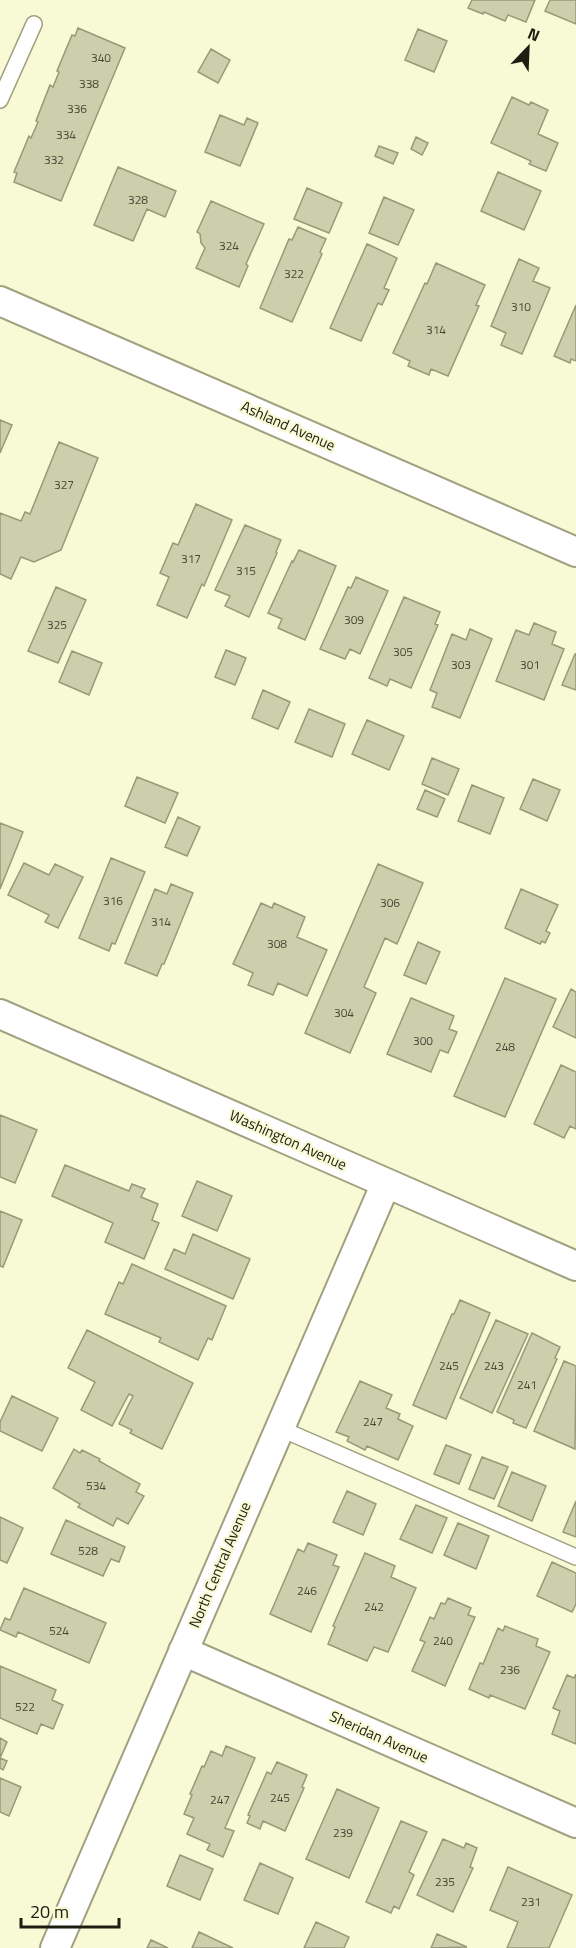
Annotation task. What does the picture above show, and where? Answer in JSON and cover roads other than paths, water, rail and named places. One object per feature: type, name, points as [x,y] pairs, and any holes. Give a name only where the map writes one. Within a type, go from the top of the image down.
[{"type":"street","name":"Ashland Avenue","points":[[0,301],[576,552]]},
{"type":"street","name":"Washington Avenue","points":[[0,1014],[576,1266]]},
{"type":"street","name":"North Central Avenue","points":[[55,1948],[386,1183]]},
{"type":"street","name":"Sheridan Avenue","points":[[183,1651],[576,1823]]},
{"type":"lane","points":[[0,100],[34,24]]},
{"type":"lane","points":[[279,1428],[576,1557]]}]
